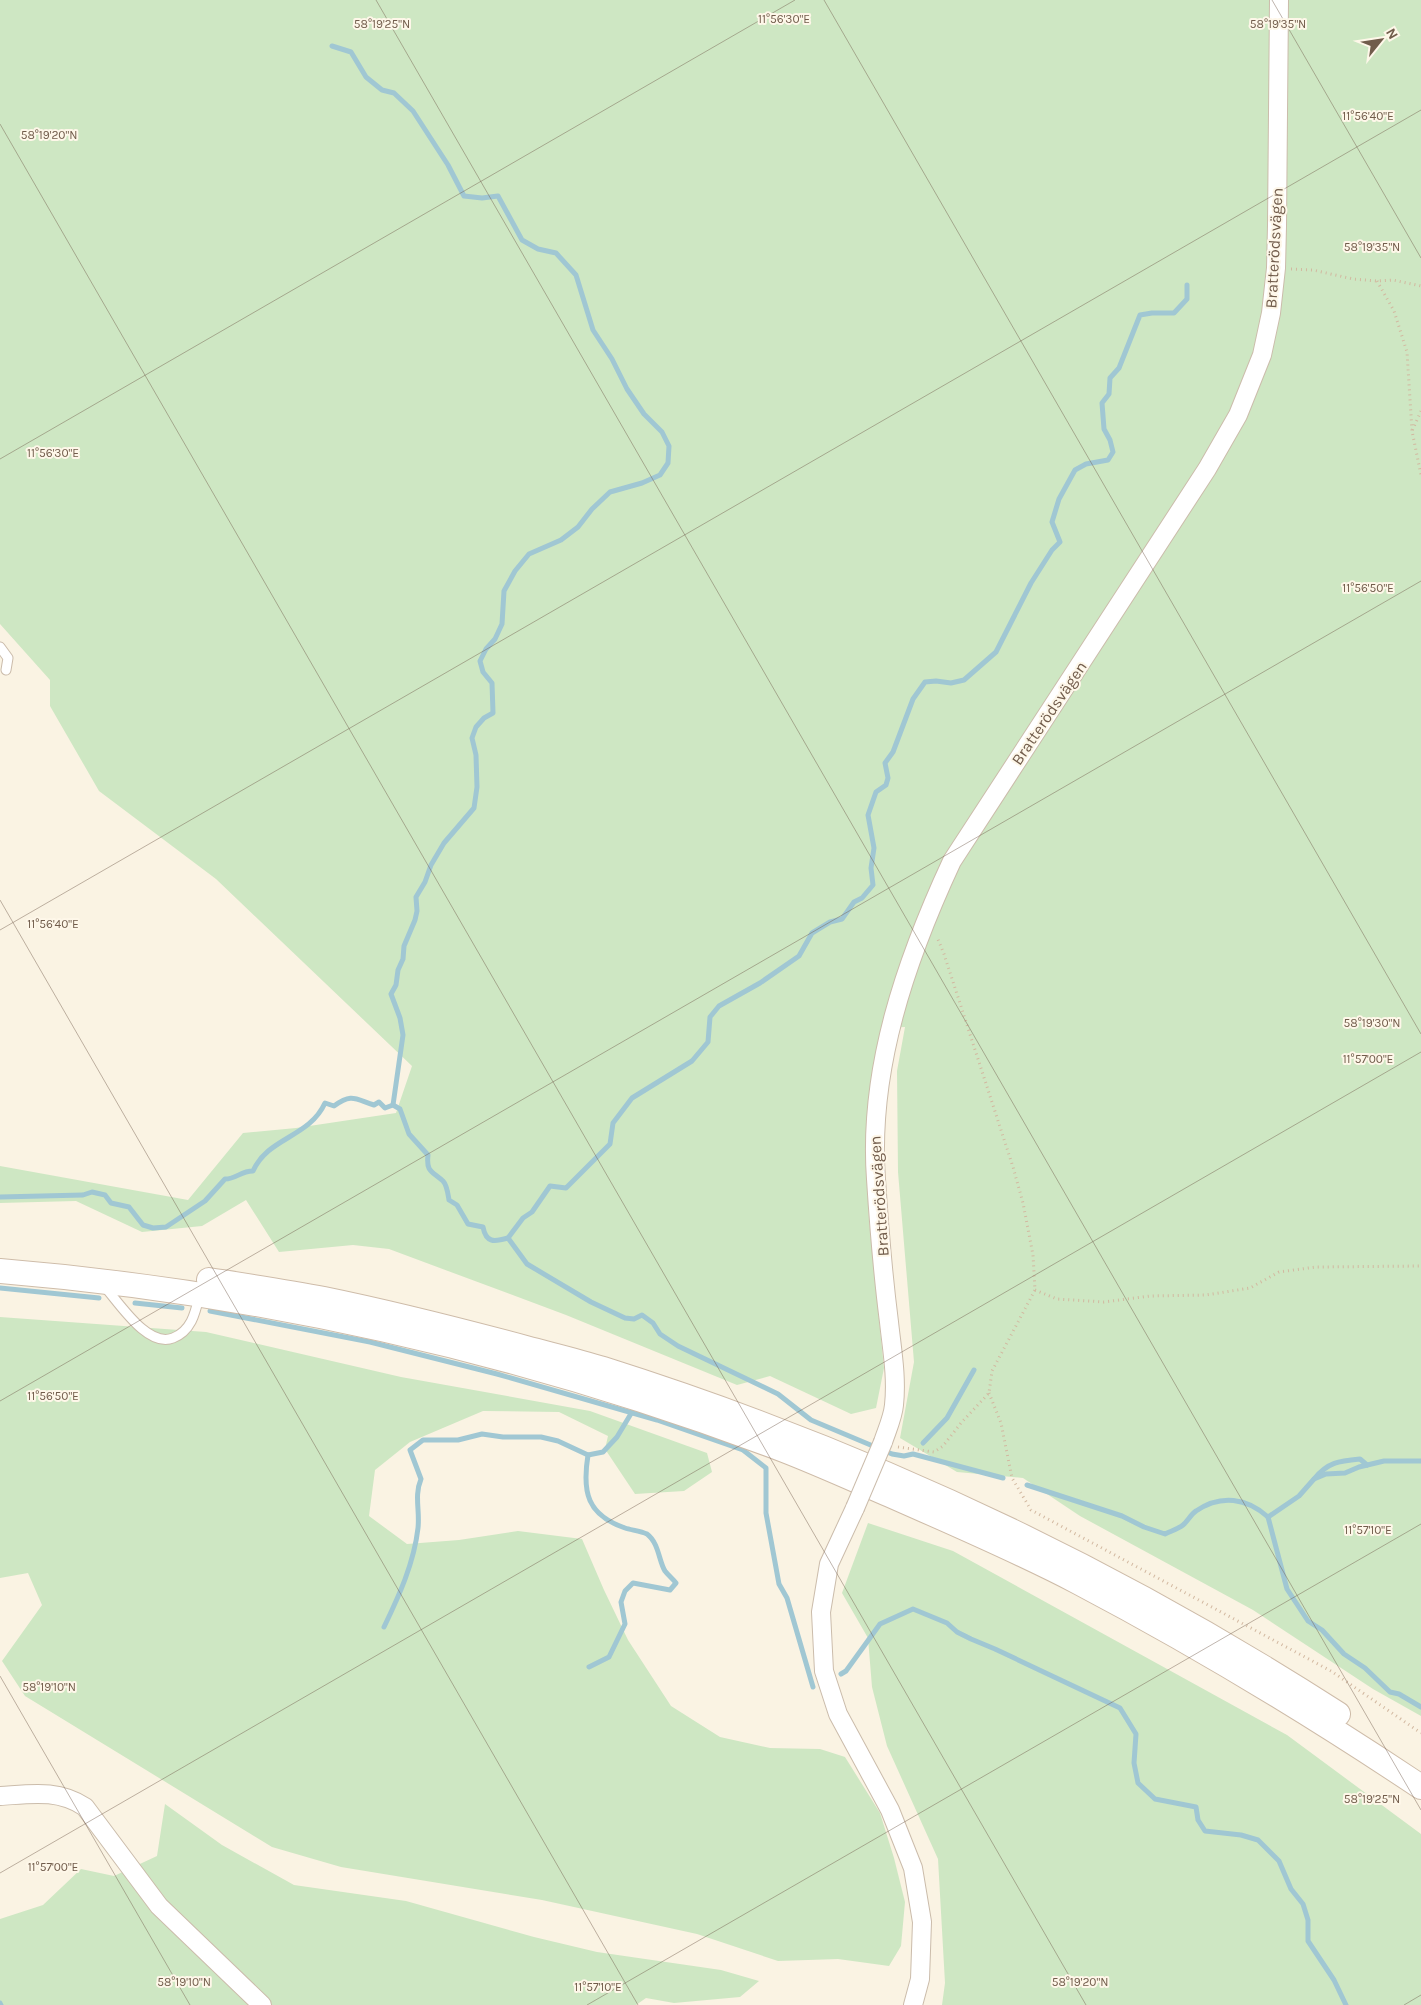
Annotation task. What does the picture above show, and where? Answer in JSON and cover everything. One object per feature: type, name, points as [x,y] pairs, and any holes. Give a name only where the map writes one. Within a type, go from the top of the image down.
[{"type":"main road","points":[[0,1256],[102,1265],[441,1342],[598,1385],[786,1451],[984,1536],[1076,1581],[1167,1630],[1257,1682],[1354,1742],[1421,1787]]},
{"type":"main road","points":[[0,1271],[322,1299],[445,1326],[602,1369],[791,1434],[992,1521],[1084,1565],[1266,1667],[1421,1768]]},
{"type":"street","name":"Bratterödsvägen","points":[[912,2005],[920,1978],[922,1922],[913,1868],[890,1810],[838,1714],[824,1671],[821,1612],[829,1564],[883,1442],[894,1408],[895,1371],[888,1322],[876,1178],[875,1124],[888,1040],[912,957],[935,898],[952,862],[1191,494],[1238,415],[1262,355],[1271,313],[1276,268],[1279,0]]},
{"type":"street","points":[[0,1796],[61,1795],[85,1807],[159,1906],[262,2005]]},
{"type":"lane","points":[[0,647],[8,658],[6,670]]},
{"type":"lane","points":[[100,1281],[140,1327],[162,1340],[171,1339],[182,1334],[190,1325],[195,1316],[201,1287]]},
{"type":"path","points":[[1276,268],[1313,270],[1353,279],[1393,280],[1421,286]]},
{"type":"path","points":[[1377,281],[1394,311],[1407,352],[1412,431],[1421,475]]},
{"type":"path","points":[[1412,431],[1421,411]]},
{"type":"path","points":[[924,928],[936,935],[944,954],[1010,1157],[1023,1203],[1033,1255],[1035,1290],[992,1371],[989,1393],[1001,1423],[1012,1478],[1032,1510],[1331,1671],[1421,1734]]},
{"type":"path","points":[[1035,1290],[1057,1300],[1104,1302],[1150,1296],[1206,1295],[1250,1288],[1279,1272],[1316,1267],[1421,1266]]},
{"type":"path","points":[[883,1442],[903,1449],[934,1452],[943,1446],[989,1393]]},
{"type":"green space","points":[[0,0],[1421,0],[1421,1716],[1373,1689],[1253,1610],[1080,1516],[1023,1478],[957,1472],[900,1438],[914,1362],[898,1172],[897,1071],[905,1027],[881,1028],[874,1073],[867,1176],[869,1220],[884,1368],[876,1408],[851,1414],[770,1376],[737,1385],[566,1315],[389,1249],[353,1245],[279,1252],[246,1200],[202,1226],[142,1232],[76,1201],[0,1203],[0,1166],[188,1200],[243,1133],[296,1128],[396,1113],[412,1066],[216,879],[99,791],[50,706],[50,680],[0,624]]},
{"type":"green space","points":[[0,1317],[206,1332],[401,1377],[590,1411],[707,1453],[712,1472],[684,1491],[635,1494],[605,1449],[608,1436],[559,1412],[483,1411],[410,1442],[375,1470],[369,1516],[407,1544],[459,1540],[518,1531],[582,1539],[628,1640],[671,1706],[720,1737],[770,1748],[820,1749],[845,1757],[880,1813],[905,1902],[901,1946],[889,1966],[838,1959],[778,1961],[697,1934],[542,1900],[341,1867],[272,1847],[25,1696],[2,1661],[42,1605],[28,1573],[0,1578]]},
{"type":"green space","points":[[868,1523],[953,1551],[1287,1735],[1421,1834],[1421,2005],[942,2005],[945,1983],[938,1859],[887,1746],[872,1687],[868,1638],[842,1593]]},
{"type":"green space","points":[[165,1804],[222,1845],[294,1885],[406,1901],[534,1937],[597,1952],[721,1970],[759,1981],[740,1997],[674,2003],[646,1998],[636,2005],[0,2005],[0,1919],[43,1905],[81,1869],[114,1876],[157,1856]]},
{"type":"waterway","points":[[332,46],[351,52],[366,77],[382,90],[394,93],[413,111],[448,165],[464,196],[482,198],[498,196],[522,240],[538,249],[556,253],[576,275],[593,330],[612,359],[627,389],[644,414],[662,432],[669,446],[668,463],[660,475],[642,483],[610,492],[592,509],[578,527],[561,540],[529,554],[515,571],[504,591],[502,624],[495,639],[486,649],[480,661],[483,672],[492,683],[493,713],[484,718],[476,727],[472,738],[476,755],[477,787],[474,808],[444,843],[416,897],[417,911],[415,920],[404,946],[403,959],[398,970],[396,985],[391,994],[400,1018],[403,1035],[393,1105]]},
{"type":"waterway","points":[[508,1238],[523,1218],[532,1212],[550,1186],[566,1188],[610,1144],[613,1123],[632,1098],[692,1061],[708,1042],[710,1017],[719,1006],[760,983],[799,956],[812,933],[830,922],[842,919],[854,902],[862,898],[873,885],[871,868],[874,848],[868,815],[876,792],[886,785],[888,778],[885,763],[893,752],[913,699],[925,682],[951,683],[964,680],[996,652],[1031,583],[1052,550],[1060,542],[1052,522],[1059,499],[1075,470],[1086,464],[1108,460],[1113,452],[1110,440],[1104,429],[1102,403],[1109,394],[1110,378],[1119,368],[1140,315],[1174,313],[1187,299],[1187,285]]},
{"type":"waterway","points":[[0,1197],[83,1195],[92,1192],[105,1195],[111,1203],[129,1207],[143,1225],[153,1228],[166,1227],[205,1201],[225,1179],[253,1171],[268,1151],[309,1124],[318,1115],[325,1103],[334,1106],[354,1098],[374,1105],[379,1102],[385,1108],[393,1105],[400,1109],[409,1134],[428,1155],[429,1168],[443,1181],[449,1200],[457,1205],[468,1224],[483,1227],[486,1236],[491,1240],[508,1238],[527,1264],[591,1302],[625,1318],[634,1319],[642,1315],[653,1323],[660,1334],[678,1346],[778,1394],[811,1420],[892,1454],[904,1456],[913,1454],[1003,1478]]},
{"type":"waterway","points":[[0,1288],[99,1298]]},
{"type":"waterway","points":[[135,1303],[182,1308]]},
{"type":"waterway","points":[[210,1311],[370,1342],[497,1374],[657,1420],[743,1450],[766,1468],[766,1513],[779,1584],[787,1598],[813,1687]]},
{"type":"waterway","points":[[923,1443],[947,1418],[974,1370]]},
{"type":"waterway","points":[[384,1627],[409,1567],[418,1528],[418,1491],[421,1479],[410,1450],[423,1440],[458,1440],[482,1434],[503,1437],[541,1437],[558,1441],[588,1455],[603,1452],[617,1437],[632,1412]]},
{"type":"waterway","points":[[588,1455],[586,1468],[587,1491],[595,1509],[612,1523],[647,1534],[654,1542],[665,1571],[676,1583],[670,1590],[633,1583],[625,1591],[621,1602],[625,1624],[609,1657],[589,1667]]},
{"type":"waterway","points":[[1314,1479],[1319,1473],[1334,1463],[1360,1459],[1367,1465]]},
{"type":"waterway","points":[[1027,1485],[1122,1516],[1144,1527],[1165,1534],[1183,1525],[1196,1511],[1215,1502],[1224,1500],[1243,1502],[1268,1517],[1299,1496],[1314,1479],[1326,1474],[1345,1473],[1359,1467],[1384,1461],[1421,1461]]},
{"type":"waterway","points":[[1268,1517],[1287,1589],[1308,1621],[1322,1630],[1344,1654],[1365,1668],[1390,1692],[1399,1694],[1421,1707]]},
{"type":"waterway","points":[[841,1674],[846,1671],[880,1624],[913,1609],[947,1623],[957,1632],[971,1639],[1120,1708],[1136,1734],[1134,1763],[1138,1783],[1155,1799],[1196,1807],[1198,1820],[1205,1831],[1241,1835],[1258,1840],[1279,1861],[1291,1889],[1303,1904],[1308,1920],[1308,1941],[1334,1980],[1346,2005]]}]
